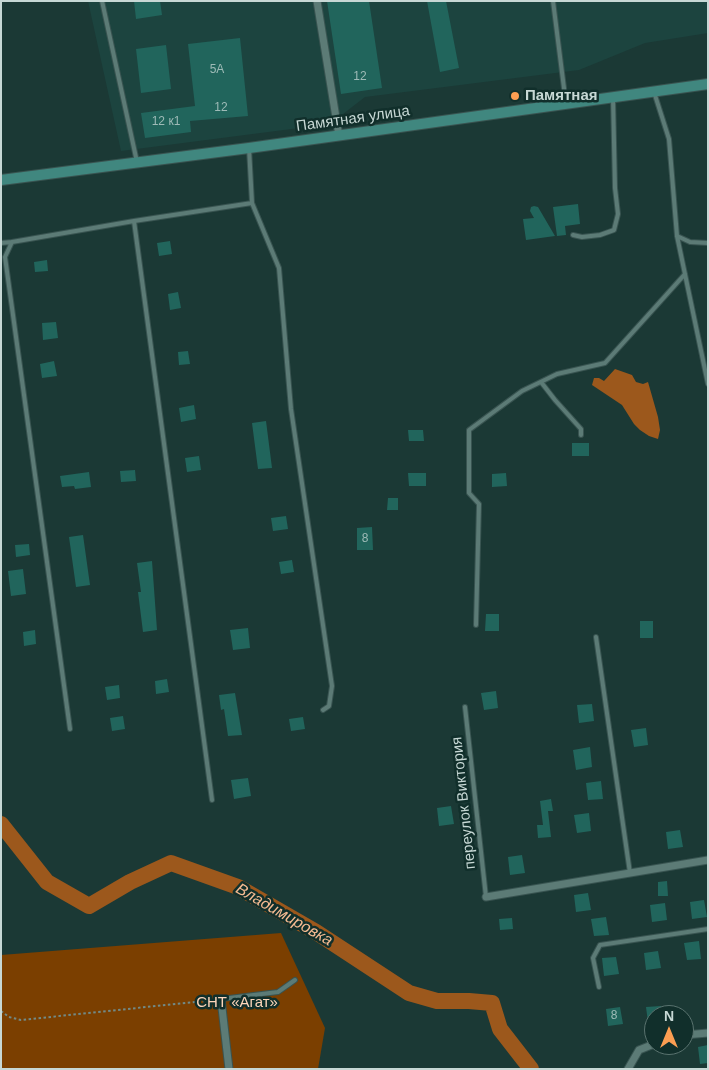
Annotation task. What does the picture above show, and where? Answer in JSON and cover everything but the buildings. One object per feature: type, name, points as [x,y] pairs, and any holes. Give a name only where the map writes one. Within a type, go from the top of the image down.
[{"type":"street","points":[[317,1],[339,136]]},
{"type":"street","name":"Памятная улица","points":[[1,180],[339,136],[708,84]]},
{"type":"street","points":[[486,897],[708,860]]},
{"type":"street","points":[[222,999],[229,1069]]},
{"type":"street","points":[[694,1034],[708,1033]]},
{"type":"street","points":[[628,1069],[639,1050],[644,1048]]},
{"type":"lane","points":[[102,1],[137,162]]},
{"type":"lane","points":[[553,1],[566,104]]},
{"type":"lane","points":[[654,92],[669,139],[677,236],[708,384]]},
{"type":"lane","points":[[574,235],[582,237],[600,235],[614,230],[618,214],[615,188],[613,97]]},
{"type":"lane","points":[[249,148],[252,203],[279,268],[291,409],[332,686],[329,706],[323,710]]},
{"type":"lane","points":[[1,243],[252,203]]},
{"type":"lane","points":[[134,221],[212,800]]},
{"type":"lane","points":[[677,236],[690,242],[708,243]]},
{"type":"lane","points":[[12,242],[5,257],[70,729]]},
{"type":"lane","points":[[476,625],[479,504],[469,492],[469,430],[522,391],[558,374],[605,363],[685,274]]},
{"type":"lane","points":[[541,382],[581,429],[581,435]]},
{"type":"lane","points":[[596,637],[630,873]]},
{"type":"lane","name":"переулок Виктория","points":[[464,707],[486,897]]},
{"type":"lane","points":[[599,987],[592,958],[600,945],[708,929]]},
{"type":"lane","points":[[222,999],[278,992],[295,980]]},
{"type":"path","points":[[1,1011],[9,1017],[21,1020],[222,999]]},
{"type":"shaded area","points":[[88,1],[708,1],[708,33],[645,43],[579,70],[365,97],[330,124],[121,151]]},
{"type":"shaded area","points":[[615,369],[632,375],[636,382],[643,384],[648,382],[658,417],[660,430],[658,439],[640,430],[622,405],[592,385],[594,378],[604,381]]},
{"type":"green space","name":"СНТ «Агат»","points":[[281,933],[325,1028],[318,1069],[1,1069],[1,955]]},
{"type":"waterway","name":"Владимировка","points":[[1,824],[47,882],[89,906],[130,882],[171,863],[238,887],[316,932],[409,993],[437,1001],[492,1003],[500,1029],[531,1069]]},
{"type":"place","name":"Памятная","points":[[515,96]]}]
